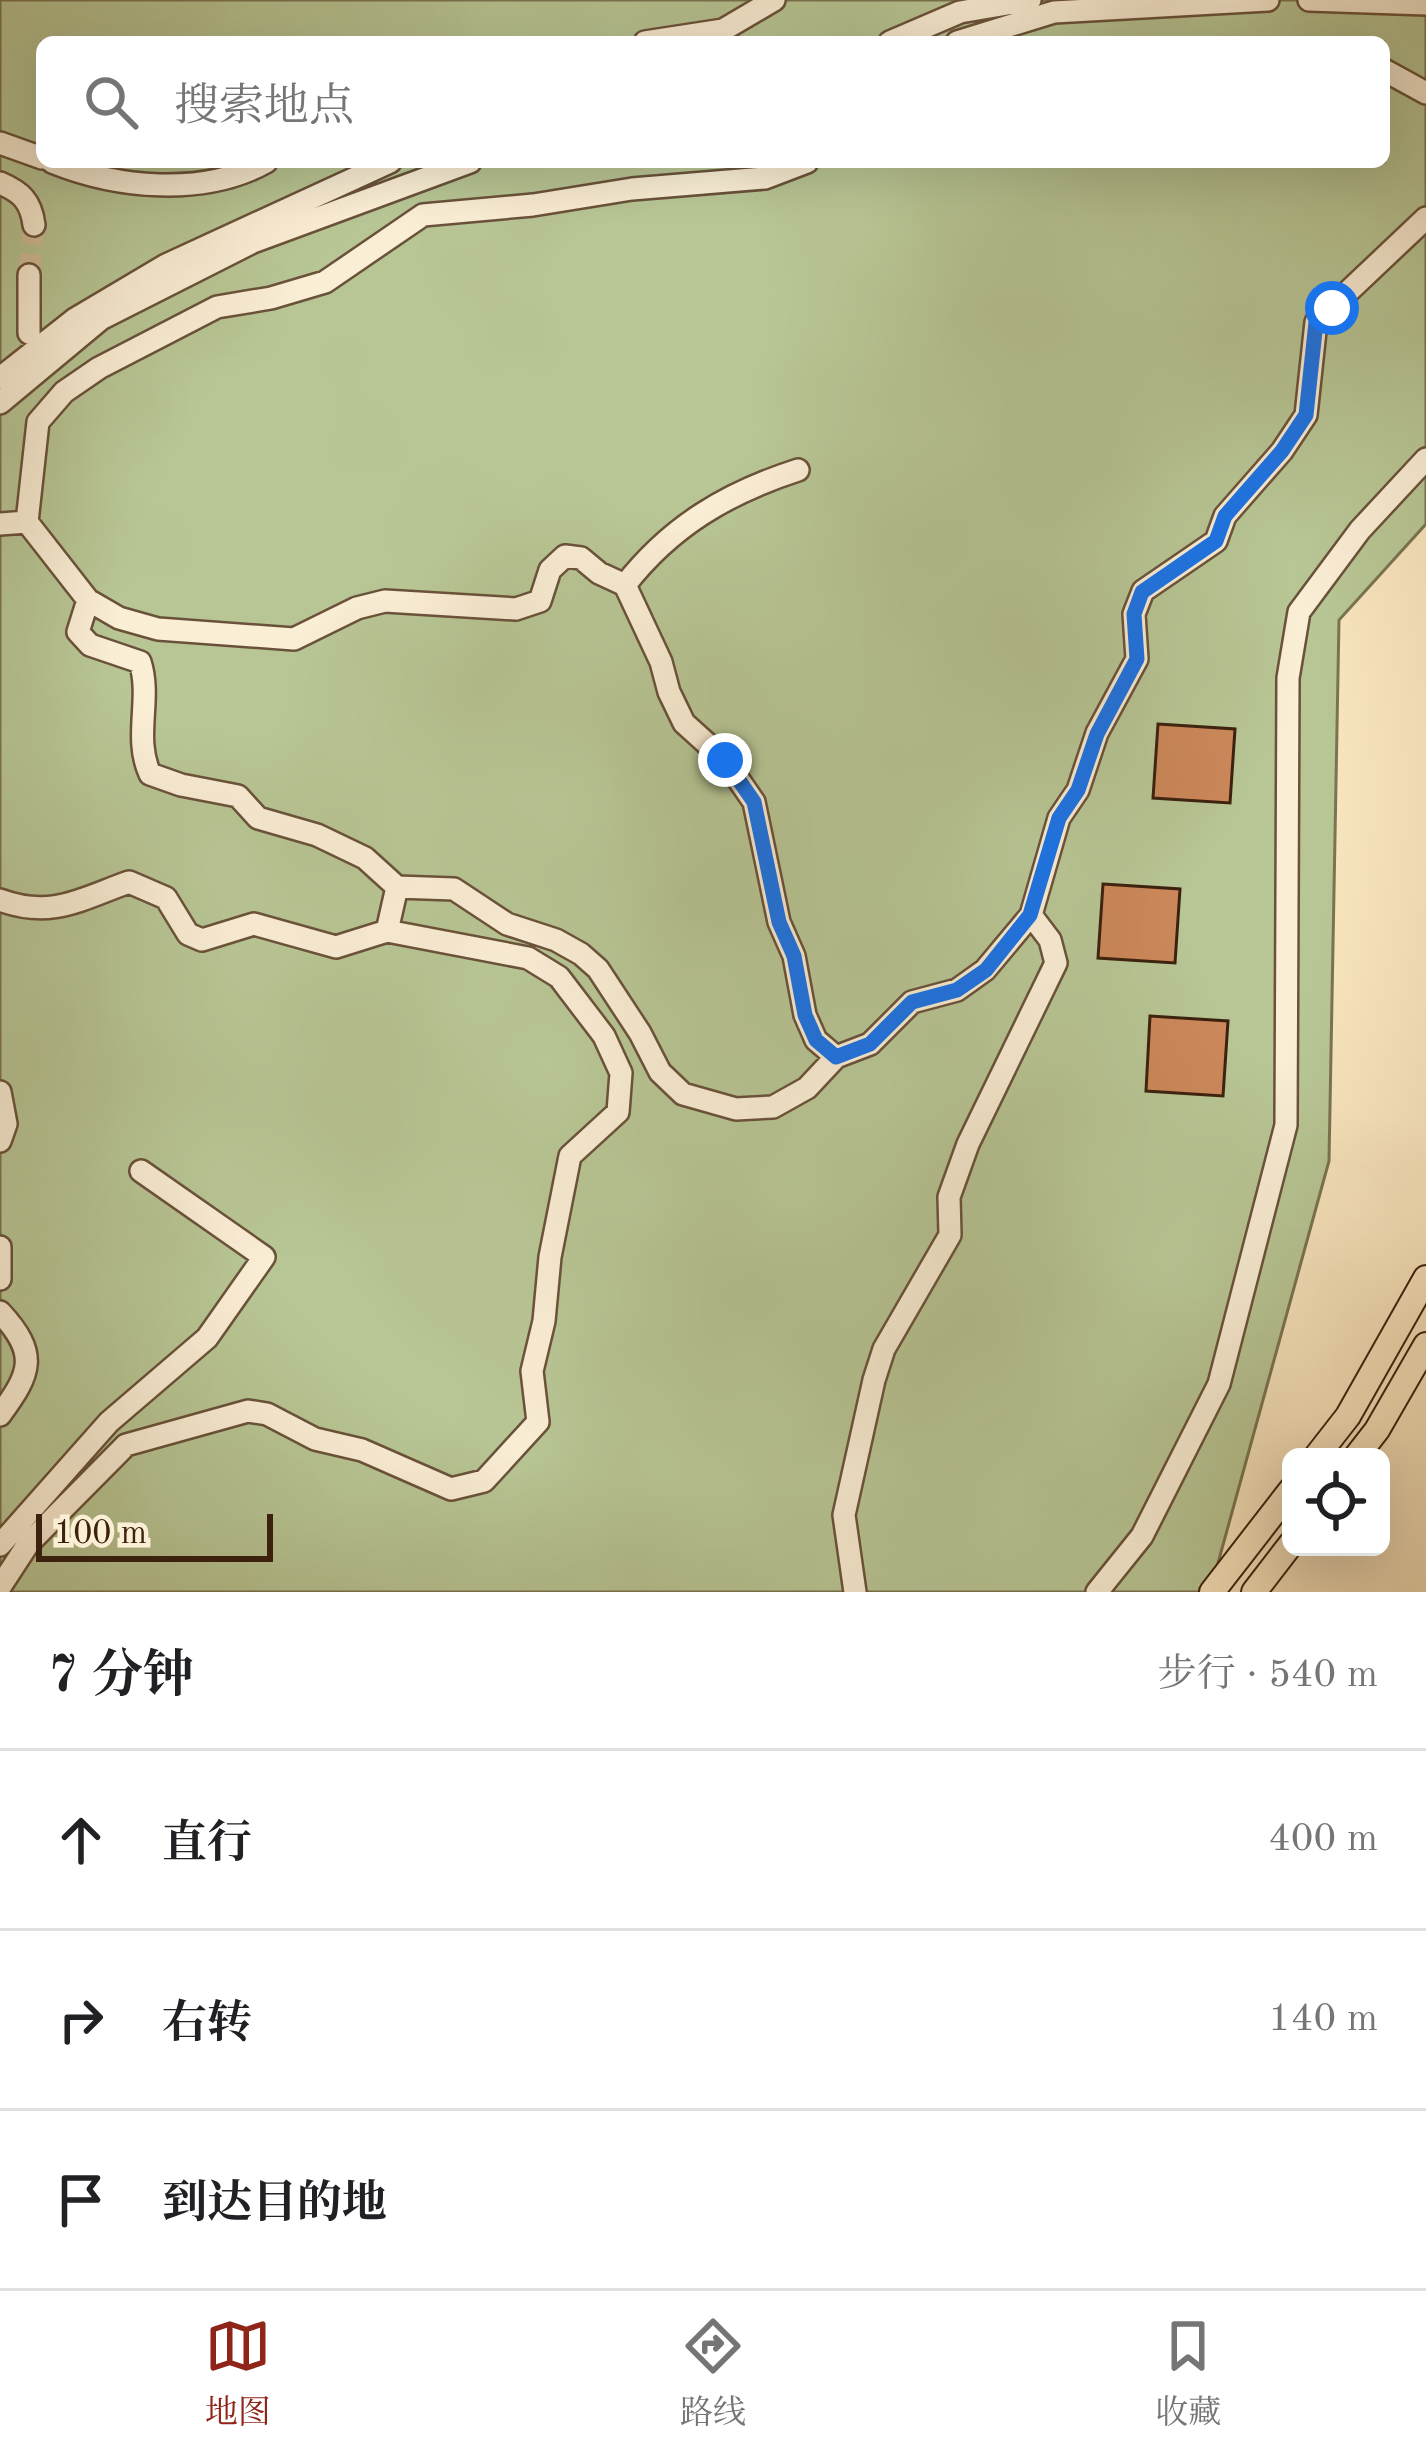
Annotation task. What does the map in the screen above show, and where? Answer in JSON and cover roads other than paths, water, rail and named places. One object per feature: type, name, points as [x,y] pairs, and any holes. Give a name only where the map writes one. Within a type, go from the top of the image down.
[{"type":"main road","points":[[1323,1448],[1348,1416],[1426,1278]]},
{"type":"main road","points":[[1363,1448],[1426,1345]]},
{"type":"main road","points":[[1212,1592],[1282,1502]]},
{"type":"main road","points":[[1255,1592],[1282,1556]]},
{"type":"street","points":[[684,36],[723,30],[773,0]]},
{"type":"street","points":[[904,36],[960,12],[1030,0]]},
{"type":"street","points":[[976,36],[1054,12],[1268,0]]},
{"type":"street","points":[[1309,0],[1426,4]]},
{"type":"street","points":[[1390,73],[1426,93]]},
{"type":"street","points":[[0,143],[36,156]]},
{"type":"street","points":[[67,168],[87,176],[171,186],[256,168]]},
{"type":"street","points":[[0,378],[75,319],[166,265],[377,168]]},
{"type":"street","points":[[0,403],[101,319],[253,242],[454,168]]},
{"type":"street","points":[[38,422],[64,392],[99,368],[217,308],[325,282],[423,215],[765,178],[791,168]]},
{"type":"street","points":[[0,183],[19,191],[32,209],[34,225]]},
{"type":"street","points":[[88,600],[78,632],[90,645],[140,662],[147,684],[141,755],[150,774],[238,796],[258,818],[317,835],[365,858],[397,887],[454,889],[507,924],[556,940],[581,954],[609,985],[660,1072],[683,1094],[736,1109],[773,1107],[807,1088],[836,1057],[870,1044],[912,1002],[957,990],[986,970],[1030,915],[1059,818],[1078,790],[1097,734],[1137,659],[1134,614],[1142,592],[1216,541],[1225,516],[1282,451],[1306,415],[1316,322],[1426,218]]},
{"type":"street","points":[[29,275],[29,333]]},
{"type":"street","points":[[28,394],[38,422],[27,521],[88,600],[119,618],[158,629],[294,639],[357,608],[385,601],[516,609],[540,601],[550,570],[565,556],[581,558],[625,585],[684,723],[725,760],[754,802],[774,902],[794,956],[805,1015],[816,1040],[836,1057]]},
{"type":"street","points":[[1097,1592],[1142,1536],[1219,1384],[1286,1125],[1288,678],[1299,612],[1360,530],[1426,459]]},
{"type":"street","points":[[625,585],[652,550],[698,514],[752,485],[798,470]]},
{"type":"street","points":[[0,524],[27,521]]},
{"type":"street","points":[[0,900],[21,908],[70,908],[129,882],[166,898],[188,934],[202,940],[254,924],[336,947],[387,931],[528,958],[559,977],[604,1036],[621,1073],[618,1112],[570,1156],[532,1371],[538,1422],[484,1481],[451,1489],[362,1450],[315,1439],[267,1414],[248,1411],[126,1445],[28,1544],[0,1587]]},
{"type":"street","points":[[387,931],[397,887]]},
{"type":"street","points":[[855,1592],[844,1515],[884,1348],[950,1235],[949,1197],[968,1144],[1056,963],[1050,940],[1030,915]]},
{"type":"street","points":[[0,1092],[6,1124],[0,1141]]},
{"type":"street","points":[[0,1545],[109,1422],[207,1338],[264,1257],[141,1171]]},
{"type":"street","points":[[0,1247],[0,1279]]},
{"type":"street","points":[[0,1312],[26,1352],[26,1380],[0,1415]]},
{"type":"tunnel","points":[[29,275],[34,225]]}]
